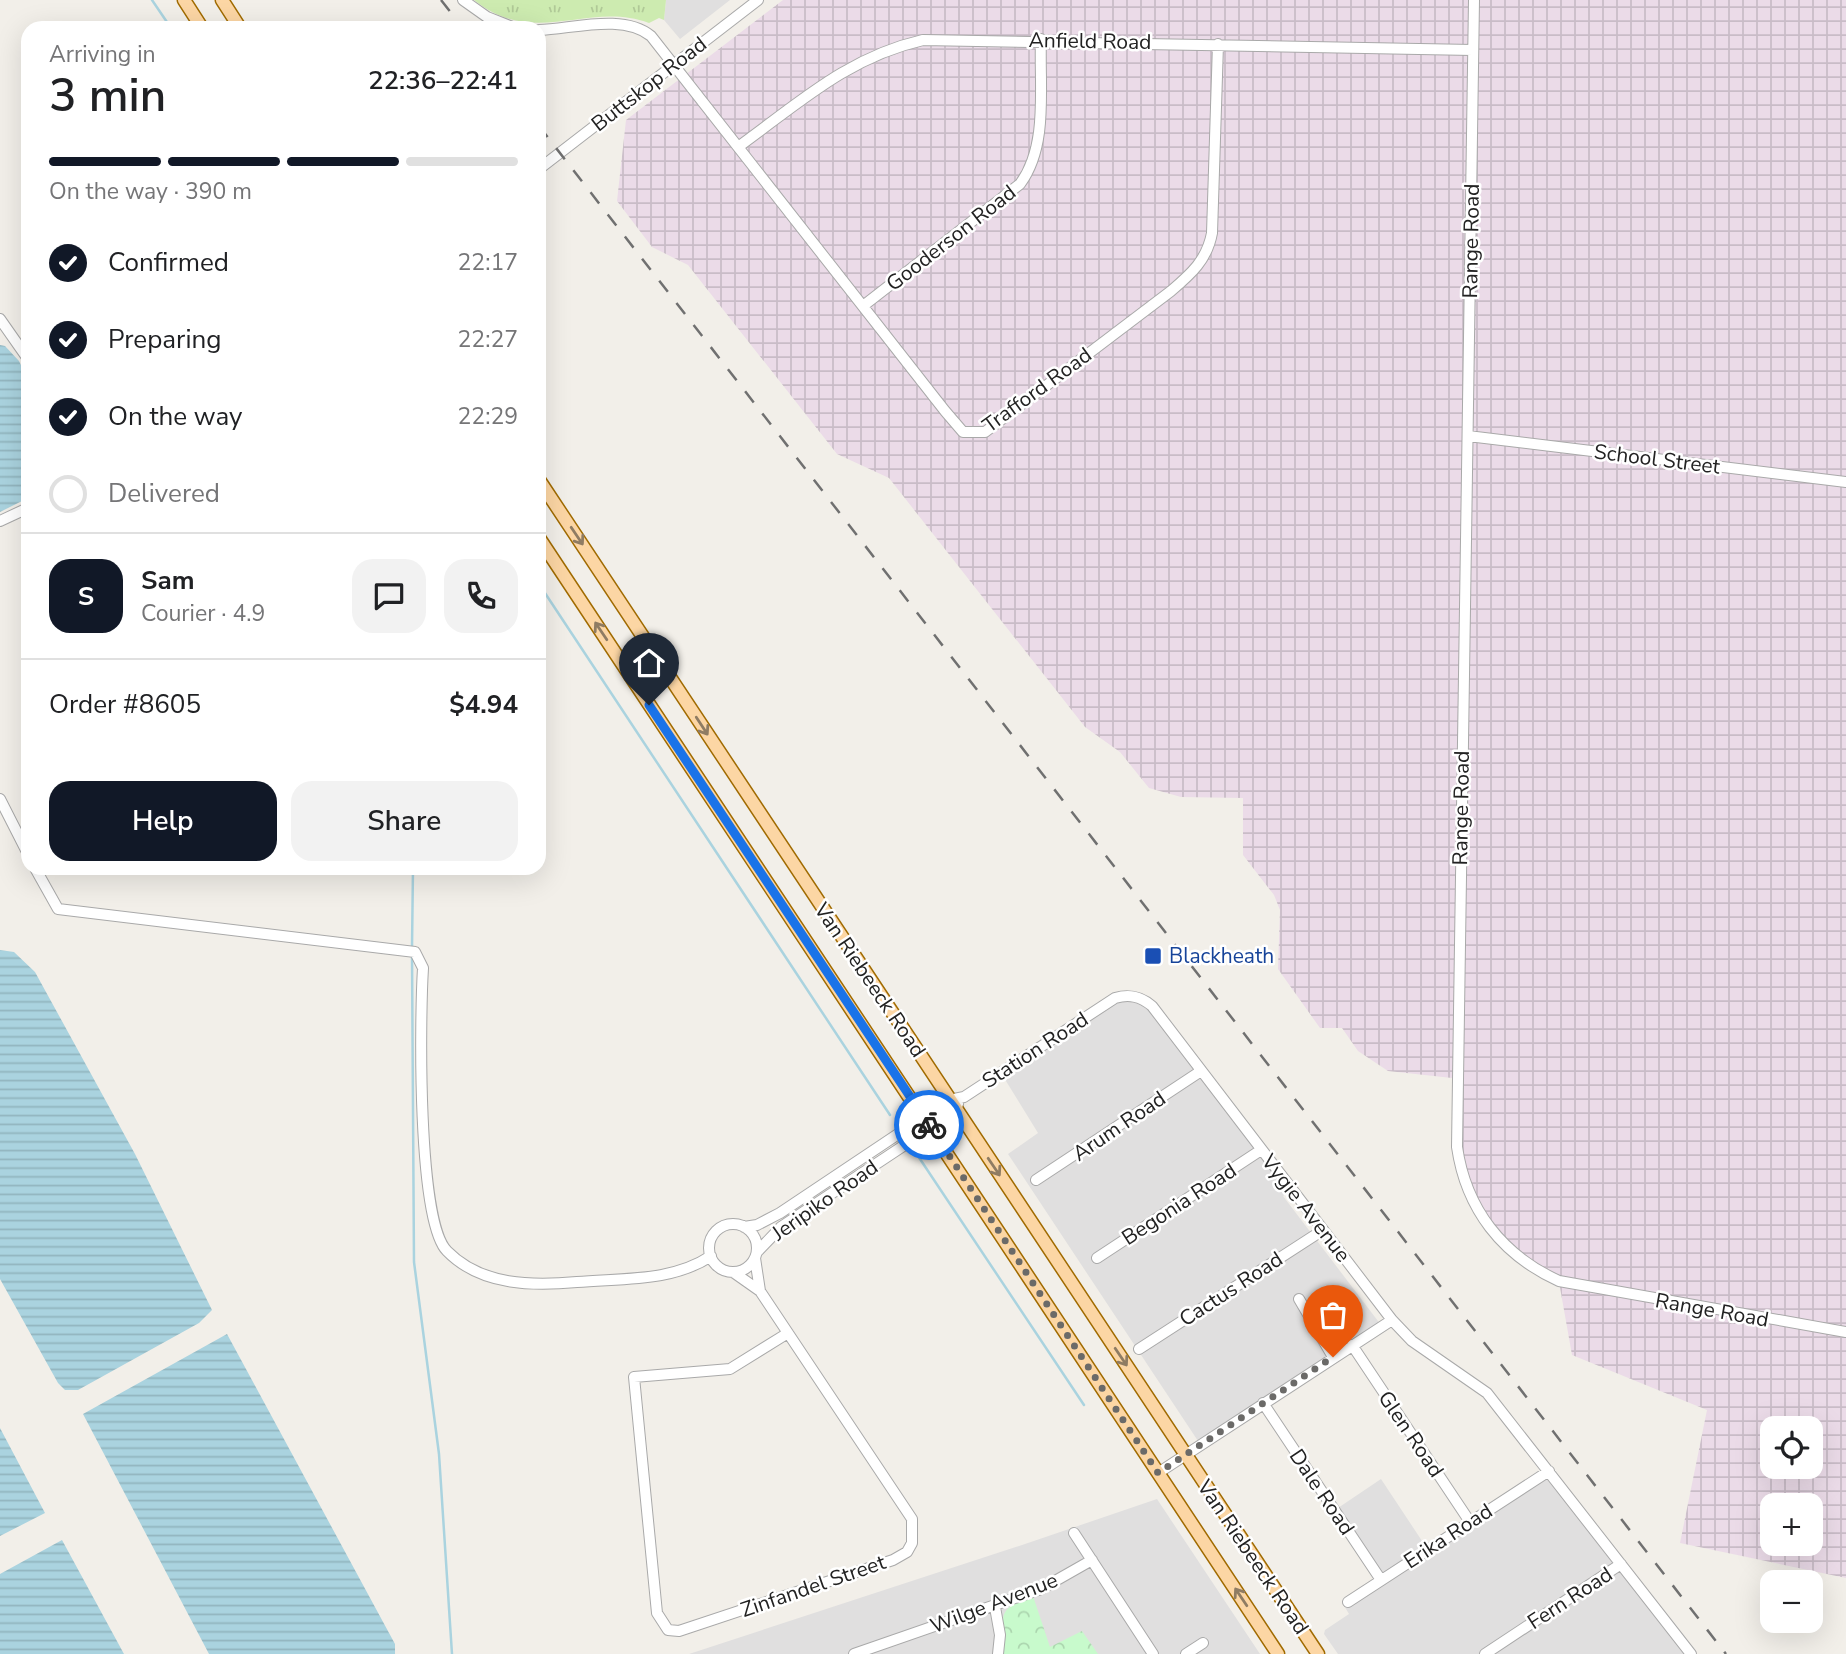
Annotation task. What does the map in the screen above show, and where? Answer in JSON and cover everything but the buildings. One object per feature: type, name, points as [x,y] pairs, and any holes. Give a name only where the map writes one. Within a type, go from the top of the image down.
[{"type":"main road","points":[[184,0],[198,21]]},
{"type":"main road","points":[[222,0],[236,21]]},
{"type":"main road","name":"Van Riebeeck Road","points":[[546,490],[955,1103],[1318,1654]]},
{"type":"main road","name":"Van Riebeeck Road","points":[[546,549],[1278,1654]]},
{"type":"street","points":[[463,0],[497,21]]},
{"type":"street","name":"Buttskop Road","points":[[546,164],[758,0]]},
{"type":"street","name":"Range Road","points":[[1474,0],[1457,1147],[1471,1196],[1491,1230],[1510,1251],[1532,1267],[1559,1281],[1846,1332]]},
{"type":"street","name":"Trafford Road","points":[[546,30],[620,25],[634,27],[651,36],[963,432],[985,432],[1171,291],[1202,261],[1212,233],[1218,44]]},
{"type":"street","name":"Anfield Road","points":[[738,146],[852,65],[893,46],[940,38],[1474,50]]},
{"type":"street","name":"Gooderson Road","points":[[863,306],[1020,184],[1030,171],[1038,151],[1041,39]]},
{"type":"street","points":[[0,319],[21,349]]},
{"type":"street","name":"School Street","points":[[1468,436],[1846,482]]},
{"type":"street","points":[[0,521],[21,511]]},
{"type":"street","points":[[0,799],[21,840]]},
{"type":"street","points":[[39,875],[58,909],[415,952],[423,968],[421,1091],[430,1200],[436,1234],[445,1250],[458,1261],[491,1277],[533,1284],[677,1274],[711,1256]]},
{"type":"street","name":"Vygie Avenue","points":[[1110,1001],[1127,996],[1148,1002],[1391,1320],[1412,1341],[1487,1393],[1691,1654]]},
{"type":"street","name":"Station Road","points":[[927,1122],[1110,1001]]},
{"type":"street","name":"Arum Road","points":[[1036,1180],[1201,1071]]},
{"type":"street","name":"Jeripiko Road","points":[[744,1227],[757,1225],[780,1213],[927,1122]]},
{"type":"street","name":"Jeripiko Road","points":[[756,1255],[781,1227],[927,1122]]},
{"type":"street","name":"Begonia Road","points":[[1097,1258],[1261,1150]]},
{"type":"street","points":[[729,1225],[744,1227],[755,1237],[756,1255],[746,1268],[733,1272],[720,1268],[711,1256],[710,1244],[719,1229],[729,1225]]},
{"type":"street","name":"Cactus Road","points":[[1139,1349],[1323,1230]]},
{"type":"street","name":"Zinfandel Street","points":[[756,1255],[760,1291]]},
{"type":"street","name":"Zinfandel Street","points":[[733,1272],[760,1291],[788,1333],[912,1519],[912,1543],[907,1552],[893,1560],[679,1631],[668,1630],[657,1612],[634,1377],[730,1369],[788,1333]]},
{"type":"street","points":[[1298,1299],[1333,1357]]},
{"type":"street","points":[[1158,1473],[1391,1320]]},
{"type":"street","name":"Glen Road","points":[[1352,1345],[1470,1522]]},
{"type":"street","name":"Dale Road","points":[[1263,1404],[1381,1580]]},
{"type":"street","name":"Erika Road","points":[[1348,1602],[1549,1471]]},
{"type":"street","points":[[1074,1533],[1153,1654]]},
{"type":"street","name":"Wilge Avenue","points":[[854,1654],[1041,1589],[1092,1560]]},
{"type":"street","name":"Fern Road","points":[[1485,1654],[1621,1564]]},
{"type":"street","points":[[995,1607],[999,1622],[998,1654]]},
{"type":"street","points":[[1186,1654],[1203,1643]]},
{"type":"shaded area","points":[[666,0],[730,0],[680,39],[664,20]]},
{"type":"shaded area","points":[[783,0],[1846,0],[1846,1578],[1823,1573],[1823,1570],[1808,1570],[1680,1543],[1707,1410],[1572,1355],[1559,1282],[1485,1225],[1456,1148],[1452,1078],[1388,1071],[1358,1051],[1342,1028],[1320,1028],[1278,969],[1280,910],[1274,895],[1243,855],[1243,798],[1181,797],[1149,788],[1120,752],[1085,727],[889,478],[837,454],[688,265],[652,247],[617,201],[626,120]]},
{"type":"shaded area","points":[[1115,999],[1142,1000],[1291,1190],[1283,1196],[1381,1325],[1200,1444],[1008,1154],[1038,1133],[1001,1073]]},
{"type":"shaded area","points":[[1549,1473],[1691,1654],[1338,1654],[1324,1634],[1325,1630],[1349,1614],[1343,1604],[1381,1579],[1335,1510],[1381,1479],[1428,1550]]},
{"type":"shaded area","points":[[1157,1499],[1260,1654],[689,1654],[1025,1544]]},
{"type":"green space","points":[[474,0],[666,0],[664,20],[659,18],[649,23],[626,17],[546,22],[518,21],[497,14]]},
{"type":"green space","points":[[1033,1596],[1050,1647],[1082,1631],[1098,1654],[1001,1654],[1006,1611]]},
{"type":"water","points":[[0,345],[5,346],[21,365],[21,502],[0,512]]},
{"type":"water","points":[[0,950],[14,952],[35,972],[135,1154],[212,1310],[199,1323],[78,1390],[65,1390],[58,1383],[0,1279]]},
{"type":"water","points":[[227,1334],[395,1644],[395,1654],[209,1654],[83,1414]]},
{"type":"water","points":[[0,1428],[45,1513],[0,1536]]},
{"type":"water","points":[[62,1540],[124,1654],[0,1654],[0,1574]]},
{"type":"waterway","points":[[152,0],[166,21]]},
{"type":"waterway","points":[[546,595],[890,1115]]},
{"type":"waterway","points":[[412,947],[413,875]]},
{"type":"waterway","points":[[412,955],[414,1262],[439,1454],[452,1654]]},
{"type":"waterway","points":[[918,1156],[1084,1405]]},
{"type":"railway","points":[[441,0],[458,21]]},
{"type":"railway","points":[[546,135],[1726,1654]]},
{"type":"way so far","points":[[929,1125],[1158,1473],[1333,1357]]},
{"type":"place","name":"Blackheath","points":[[1153,956]]},
{"type":"route","points":[[649,705],[929,1125]]}]
